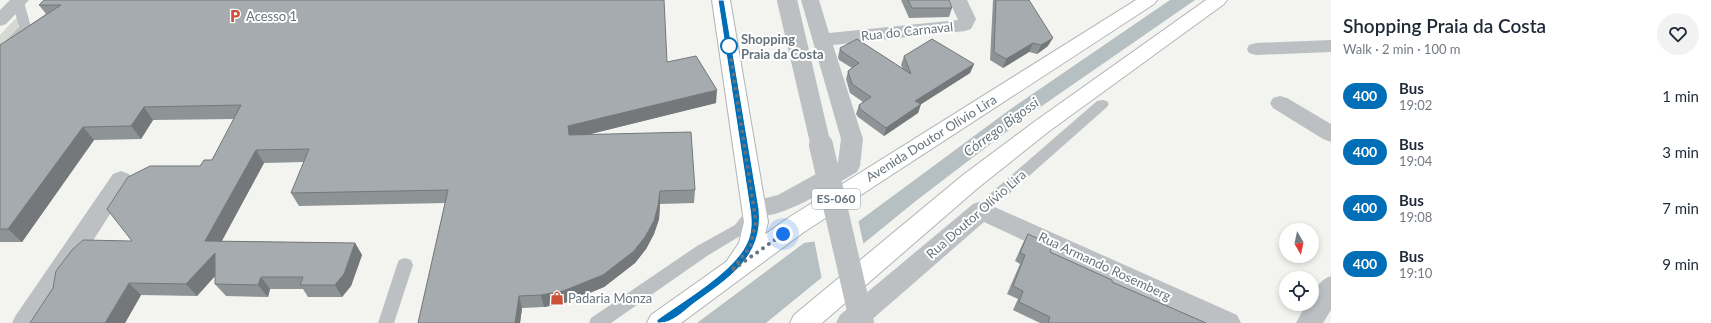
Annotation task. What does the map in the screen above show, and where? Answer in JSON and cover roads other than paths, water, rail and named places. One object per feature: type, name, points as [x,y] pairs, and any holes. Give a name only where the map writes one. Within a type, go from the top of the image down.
[{"type":"main road","points":[[721,0],[756,222],[750,247],[731,271]]},
{"type":"main road","name":"Avenida Doutor Olívio Lira","points":[[660,323],[796,225],[1148,0]]},
{"type":"main road","points":[[803,323],[971,181],[1041,127],[1218,0]]},
{"type":"street","points":[[787,0],[862,323]]},
{"type":"street","points":[[754,209],[784,203],[849,166],[852,139],[810,0]]},
{"type":"street","name":"Rua do Carnaval","points":[[822,40],[965,25],[967,19],[958,0]]},
{"type":"street","points":[[0,20],[19,1]]},
{"type":"street","points":[[1256,49],[1331,46]]},
{"type":"street","points":[[1280,103],[1331,134]]},
{"type":"street","points":[[25,323],[121,180]]},
{"type":"street","name":"Rua Doutor Olívio Lira","points":[[849,323],[981,210]]},
{"type":"street","name":"Rua Armando Rosemberg","points":[[981,210],[1228,323]]},
{"type":"street","points":[[1309,323],[1331,287]]},
{"type":"lane","points":[[0,54],[20,35],[25,27],[19,1]]},
{"type":"lane","name":"Rua Doutor Olívio Lira","points":[[981,210],[1102,104]]},
{"type":"lane","points":[[597,323],[702,251],[740,229],[751,216],[754,209]]},
{"type":"lane","points":[[386,323],[405,265]]},
{"type":"water","name":"Córrego Bigossi","points":[[1170,0],[1195,0],[1026,117],[917,200],[766,323],[697,323],[804,243],[836,238],[1012,108]]},
{"type":"place","name":"Acesso 1","points":[[235,16]]},
{"type":"place","name":"Shopping Praia da Costa","points":[[729,46]]},
{"type":"place","name":"Padaria Monza","points":[[557,298]]}]
